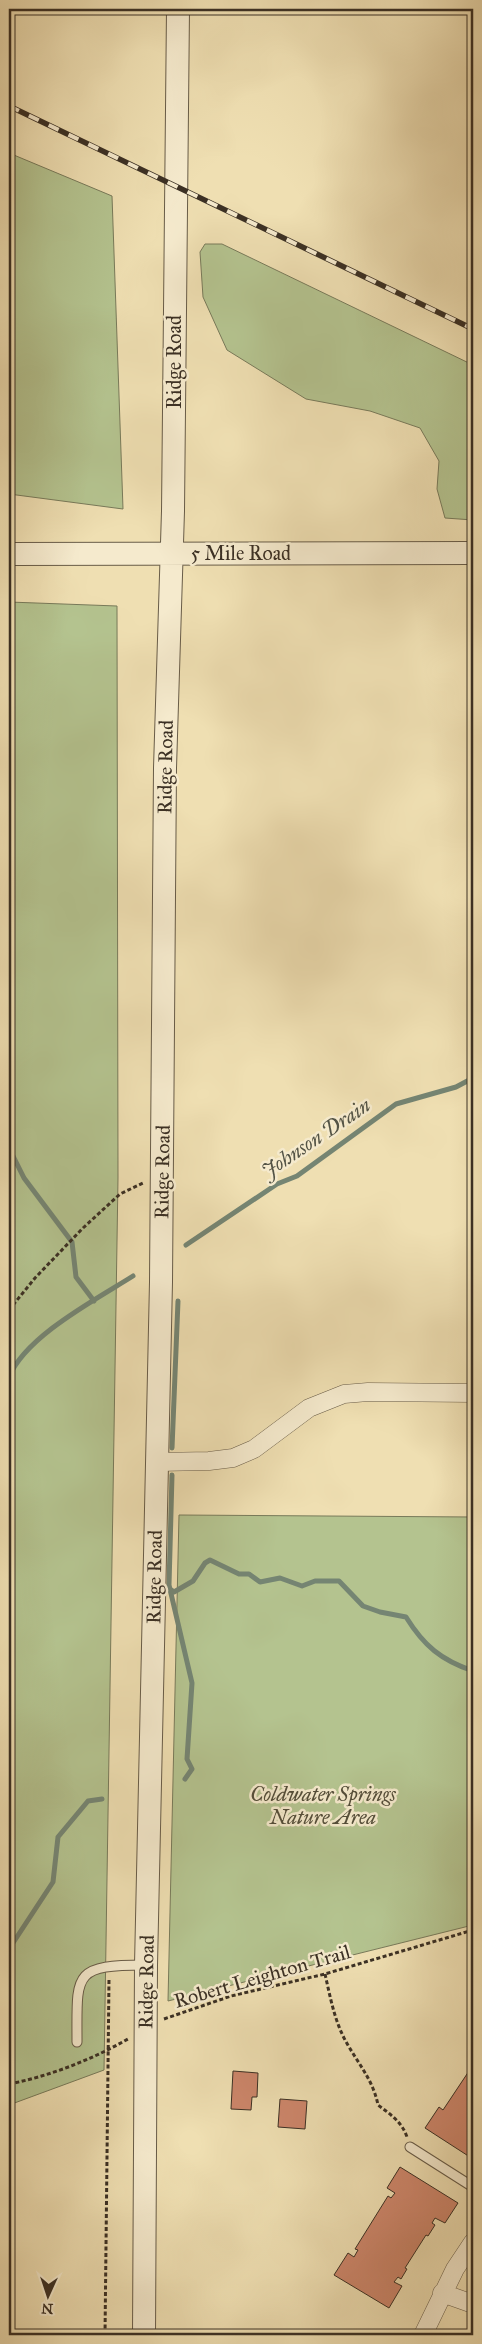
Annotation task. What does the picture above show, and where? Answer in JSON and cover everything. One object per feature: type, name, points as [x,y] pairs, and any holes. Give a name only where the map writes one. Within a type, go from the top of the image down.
[{"type":"street","name":"Ridge Road","points":[[144,2335],[145,2029],[162,1175],[165,768],[171,553],[178,9]]},
{"type":"street","name":"5 Mile Road","points":[[9,554],[473,552]]},
{"type":"street","points":[[157,1462],[209,1461],[234,1458],[254,1449],[309,1408],[344,1394],[368,1392],[473,1393]]},
{"type":"street","points":[[423,2335],[442,2293],[473,2242]]},
{"type":"street","points":[[442,2293],[473,2304]]},
{"type":"lane","points":[[77,2042],[77,1990],[84,1976],[96,1968],[146,1964]]},
{"type":"lane","points":[[410,2147],[473,2187]]},
{"type":"path","points":[[10,1310],[34,1278],[120,1194],[162,1175]]},
{"type":"path","name":"Robert Leighton Trail","points":[[9,2084],[35,2078],[109,2049],[162,2020],[231,1996],[325,1974],[473,1930]]},
{"type":"path","points":[[104,2335],[109,2049],[108,1966]]},
{"type":"path","points":[[325,1974],[334,2013],[345,2039],[376,2090],[378,2105],[404,2128],[410,2147]]},
{"type":"green space","points":[[9,153],[112,196],[123,509],[9,494]]},
{"type":"green space","points":[[205,244],[222,244],[473,365],[473,520],[445,518],[437,489],[439,461],[420,428],[370,411],[306,399],[227,350],[203,297],[200,252]]},
{"type":"green space","points":[[9,602],[117,606],[118,1178],[104,2070],[9,2105]]},
{"type":"green space","name":"Coldwater Springs Nature Area","points":[[179,1515],[473,1517],[473,1925],[168,2001]]},
{"type":"building","points":[[473,2065],[473,2159],[425,2128],[439,2107],[443,2110]]},
{"type":"building","points":[[233,2071],[258,2073],[257,2097],[252,2097],[251,2110],[231,2109]]},
{"type":"building","points":[[280,2099],[307,2101],[305,2129],[278,2127]]},
{"type":"building","points":[[400,2167],[458,2203],[445,2223],[435,2218],[432,2223],[435,2225],[428,2236],[426,2235],[405,2268],[407,2269],[401,2279],[398,2277],[394,2282],[402,2286],[389,2308],[334,2275],[348,2253],[354,2257],[358,2250],[355,2249],[388,2196],[391,2198],[395,2193],[387,2188]]},
{"type":"waterway","name":"Johnson Drain","points":[[186,1245],[277,1184],[297,1176],[396,1104],[456,1087],[473,1078]]},
{"type":"waterway","points":[[9,1148],[24,1178],[72,1242],[76,1277],[94,1301]]},
{"type":"waterway","name":"Johnson Drain","points":[[9,1377],[30,1347],[46,1333],[63,1320],[133,1276]]},
{"type":"waterway","points":[[172,1448],[178,1301]]},
{"type":"waterway","points":[[172,1475],[169,1585],[192,1683],[187,1759],[192,1769],[185,1779]]},
{"type":"waterway","points":[[170,1589],[174,1592],[193,1581],[205,1563],[210,1560],[239,1574],[249,1574],[260,1582],[280,1578],[302,1586],[315,1581],[339,1581],[363,1606],[380,1612],[406,1617],[434,1651],[442,1657],[473,1671]]},
{"type":"waterway","points":[[9,1949],[53,1882],[58,1837],[88,1801],[102,1799]]},
{"type":"railway","points":[[9,106],[473,329]]}]
